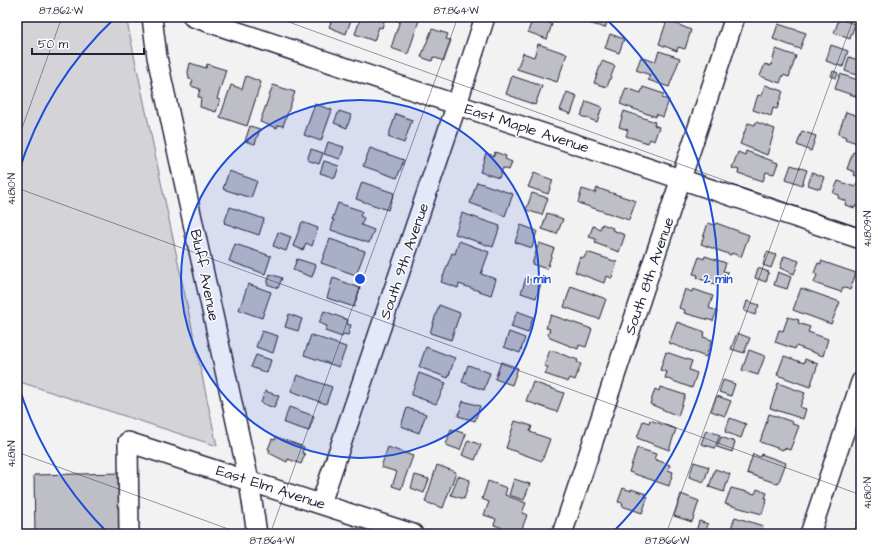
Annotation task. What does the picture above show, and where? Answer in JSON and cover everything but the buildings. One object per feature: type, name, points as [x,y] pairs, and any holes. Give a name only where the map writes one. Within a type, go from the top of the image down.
[{"type":"street","name":"Bluff Avenue","points":[[152,17],[157,57],[249,481],[257,534]]},
{"type":"street","name":"East Maple Avenue","points":[[193,17],[861,239]]},
{"type":"street","name":"South 9th Avenue","points":[[321,503],[457,104],[485,17]]},
{"type":"street","name":"South 8th Avenue","points":[[562,534],[735,17]]},
{"type":"street","points":[[810,534],[861,382]]},
{"type":"street","name":"East Elm Avenue","points":[[129,534],[128,442],[321,503],[413,534]]},
{"type":"shaded area","points":[[22,17],[126,17],[217,446],[20,382],[17,306],[17,75]]}]
